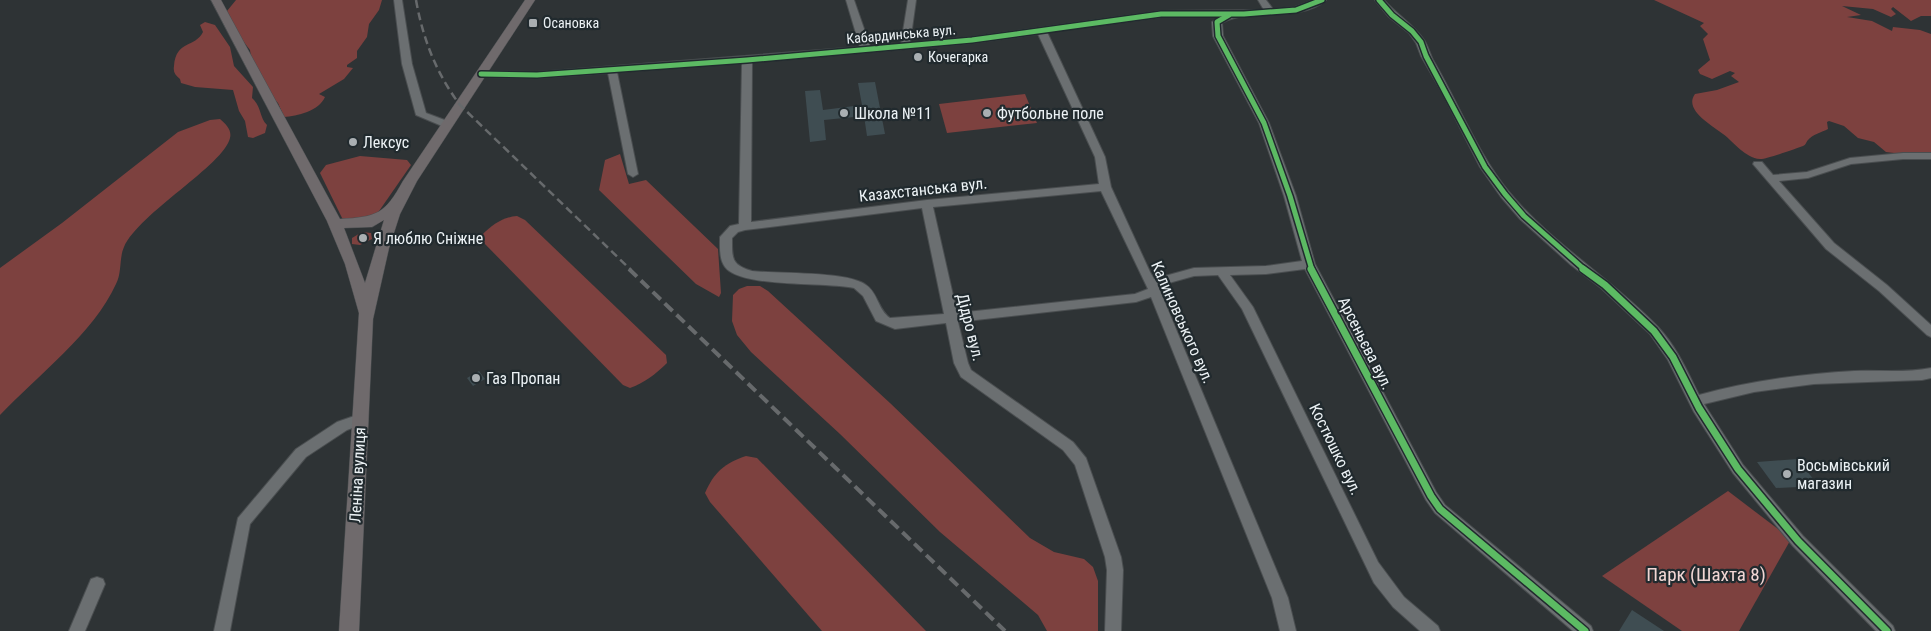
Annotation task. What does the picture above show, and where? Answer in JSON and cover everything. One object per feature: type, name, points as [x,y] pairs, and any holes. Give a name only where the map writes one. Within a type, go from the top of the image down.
[{"type":"main road","points":[[216,0],[310,173],[334,224],[354,269],[366,319]]},
{"type":"main road","points":[[366,319],[374,273],[397,205],[446,124],[530,0]]},
{"type":"main road","points":[[334,224],[372,222],[397,205]]},
{"type":"main road","name":"Леніна вулиця","points":[[349,631],[366,319]]},
{"type":"street","points":[[398,0],[407,64],[421,115],[446,124]]},
{"type":"street","points":[[850,0],[866,50]]},
{"type":"street","points":[[905,45],[912,0]]},
{"type":"street","points":[[1262,0],[1271,13]]},
{"type":"street","name":"Кабардинська вул.","points":[[481,74],[537,75],[866,50],[972,40],[1040,29],[1161,14],[1229,15],[1271,13],[1296,10],[1322,0]]},
{"type":"street","points":[[1379,0],[1421,42],[1485,167],[1505,194],[1524,216],[1571,259],[1605,285],[1654,331],[1673,357],[1696,401],[1738,469],[1798,541],[1887,631]]},
{"type":"street","name":"Арсеньєва вул.","points":[[1229,15],[1217,22],[1218,36],[1264,123],[1290,196],[1309,264],[1412,461],[1440,509],[1585,631]]},
{"type":"street","name":"Калиновського вул.","points":[[1040,29],[1100,157],[1105,187],[1144,272],[1154,288],[1280,598],[1288,631]]},
{"type":"street","points":[[747,60],[744,226],[734,229],[726,236],[728,264],[734,270],[758,276],[822,280],[858,285],[866,291],[880,318],[886,323],[895,324],[1136,298],[1154,288],[1194,272],[1266,270],[1309,264]]},
{"type":"street","points":[[612,70],[633,174]]},
{"type":"street","points":[[1773,178],[1808,175],[1850,161],[1931,156]]},
{"type":"street","points":[[1758,164],[1773,178],[1830,246],[1883,288],[1931,332]]},
{"type":"street","name":"Казахстанська вул.","points":[[744,226],[927,204],[1105,187]]},
{"type":"street","name":"Дідро вул.","points":[[927,204],[961,363],[966,373],[1068,446],[1081,462],[1113,556],[1113,631]]},
{"type":"street","name":"Костюшко вул.","points":[[1221,271],[1247,307],[1373,567],[1390,594],[1405,610],[1432,631]]},
{"type":"street","points":[[1696,401],[1739,390],[1812,378],[1860,375],[1902,376],[1931,373]]},
{"type":"street","points":[[222,631],[243,522],[301,454],[342,426],[360,419]]},
{"type":"street","points":[[77,631],[97,584]]},
{"type":"green space","points":[[236,0],[382,0],[379,10],[369,24],[367,37],[357,51],[357,58],[347,65],[347,67],[353,68],[344,79],[319,94],[325,97],[318,106],[301,114],[284,117],[251,57],[250,50],[236,32],[227,11]]},
{"type":"green space","points":[[1654,0],[1931,0],[1931,16],[1921,16],[1911,21],[1893,7],[1891,9],[1896,14],[1891,17],[1873,9],[1842,6],[1861,15],[1847,17],[1872,21],[1892,31],[1893,27],[1920,30],[1931,34],[1931,155],[1886,152],[1874,142],[1858,138],[1844,126],[1829,121],[1827,122],[1828,129],[1812,137],[1803,146],[1763,159],[1749,156],[1701,117],[1693,106],[1692,100],[1695,94],[1717,90],[1739,82],[1731,76],[1735,73],[1730,71],[1712,79],[1700,74],[1698,70],[1710,60],[1703,39],[1708,34],[1700,26],[1704,23]]},
{"type":"green space","points":[[205,22],[215,25],[230,47],[234,66],[253,87],[252,98],[267,125],[265,133],[253,138],[248,137],[245,121],[239,111],[233,90],[195,87],[181,83],[175,73],[175,58],[178,52],[200,37],[203,32],[200,25]]},
{"type":"green space","name":"Футбольне поле","points":[[1025,94],[1037,123],[947,133],[939,104]]},
{"type":"green space","points":[[220,119],[230,132],[230,138],[224,149],[213,162],[146,219],[133,234],[122,251],[116,284],[94,320],[64,353],[0,415],[0,268],[62,223],[178,132],[210,120]]},
{"type":"green space","points":[[620,154],[629,184],[646,180],[718,249],[721,293],[719,297],[696,284],[599,190],[605,160]]},
{"type":"green space","points":[[360,156],[407,160],[411,165],[377,214],[344,222],[320,173],[326,165]]},
{"type":"green space","points":[[517,216],[525,220],[666,355],[667,363],[640,384],[630,388],[623,385],[483,242],[482,235],[490,228],[502,220]]},
{"type":"green space","points":[[362,232],[371,233],[372,239],[360,245],[352,244],[352,238]]},
{"type":"green space","points":[[747,286],[760,286],[768,291],[890,403],[1030,538],[1054,552],[1084,559],[1093,567],[1098,581],[1098,631],[1047,631],[1038,615],[940,532],[840,434],[751,352],[737,335],[732,321],[733,295],[739,289]]},
{"type":"green space","points":[[746,456],[757,458],[926,631],[822,631],[710,502],[705,493],[712,479],[721,469]]},
{"type":"green space","name":"Парк (Шахта 8)","points":[[1728,491],[1791,539],[1739,631],[1682,631],[1602,576]]},
{"type":"building","name":"Школа №11","points":[[875,82],[885,134],[867,136],[864,116],[824,120],[826,140],[810,142],[805,91],[820,90],[823,110],[862,105],[858,83]]},
{"type":"building","name":"Газ Пропан","points":[[479,371],[485,379],[473,386],[467,378]]},
{"type":"building","name":"Восьмівський магазин","points":[[1797,459],[1819,486],[1776,488],[1757,462]]},
{"type":"building","points":[[1632,610],[1664,631],[1619,631]]},
{"type":"railway","points":[[416,0],[422,28],[437,68],[460,105],[631,270]]},
{"type":"railway","points":[[629,269],[1005,631]]},
{"type":"cycle path","points":[[481,74],[537,75],[747,60],[972,40],[1161,14],[1244,14],[1296,10],[1322,0]]},
{"type":"cycle path","points":[[1379,0],[1421,42],[1426,56],[1448,94],[1485,167],[1505,194],[1524,216],[1575,262],[1605,285],[1654,331],[1673,357],[1699,408],[1738,469],[1798,541],[1887,631]]},
{"type":"cycle path","points":[[1229,15],[1217,22],[1218,36],[1264,123],[1290,196],[1309,264],[1431,496],[1440,509],[1585,631]]},
{"type":"place","name":"Осановка","points":[[533,23]]},
{"type":"place","name":"Кочегарка","points":[[918,57]]},
{"type":"place","name":"Школа №11","points":[[844,113]]},
{"type":"place","name":"Футбольне поле","points":[[987,113]]},
{"type":"place","name":"Лексус","points":[[353,142]]},
{"type":"place","name":"Я люблю Сніжне","points":[[363,238]]},
{"type":"place","name":"Газ Пропан","points":[[476,378]]},
{"type":"place","name":"Восьмівський магазин","points":[[1787,474]]}]
